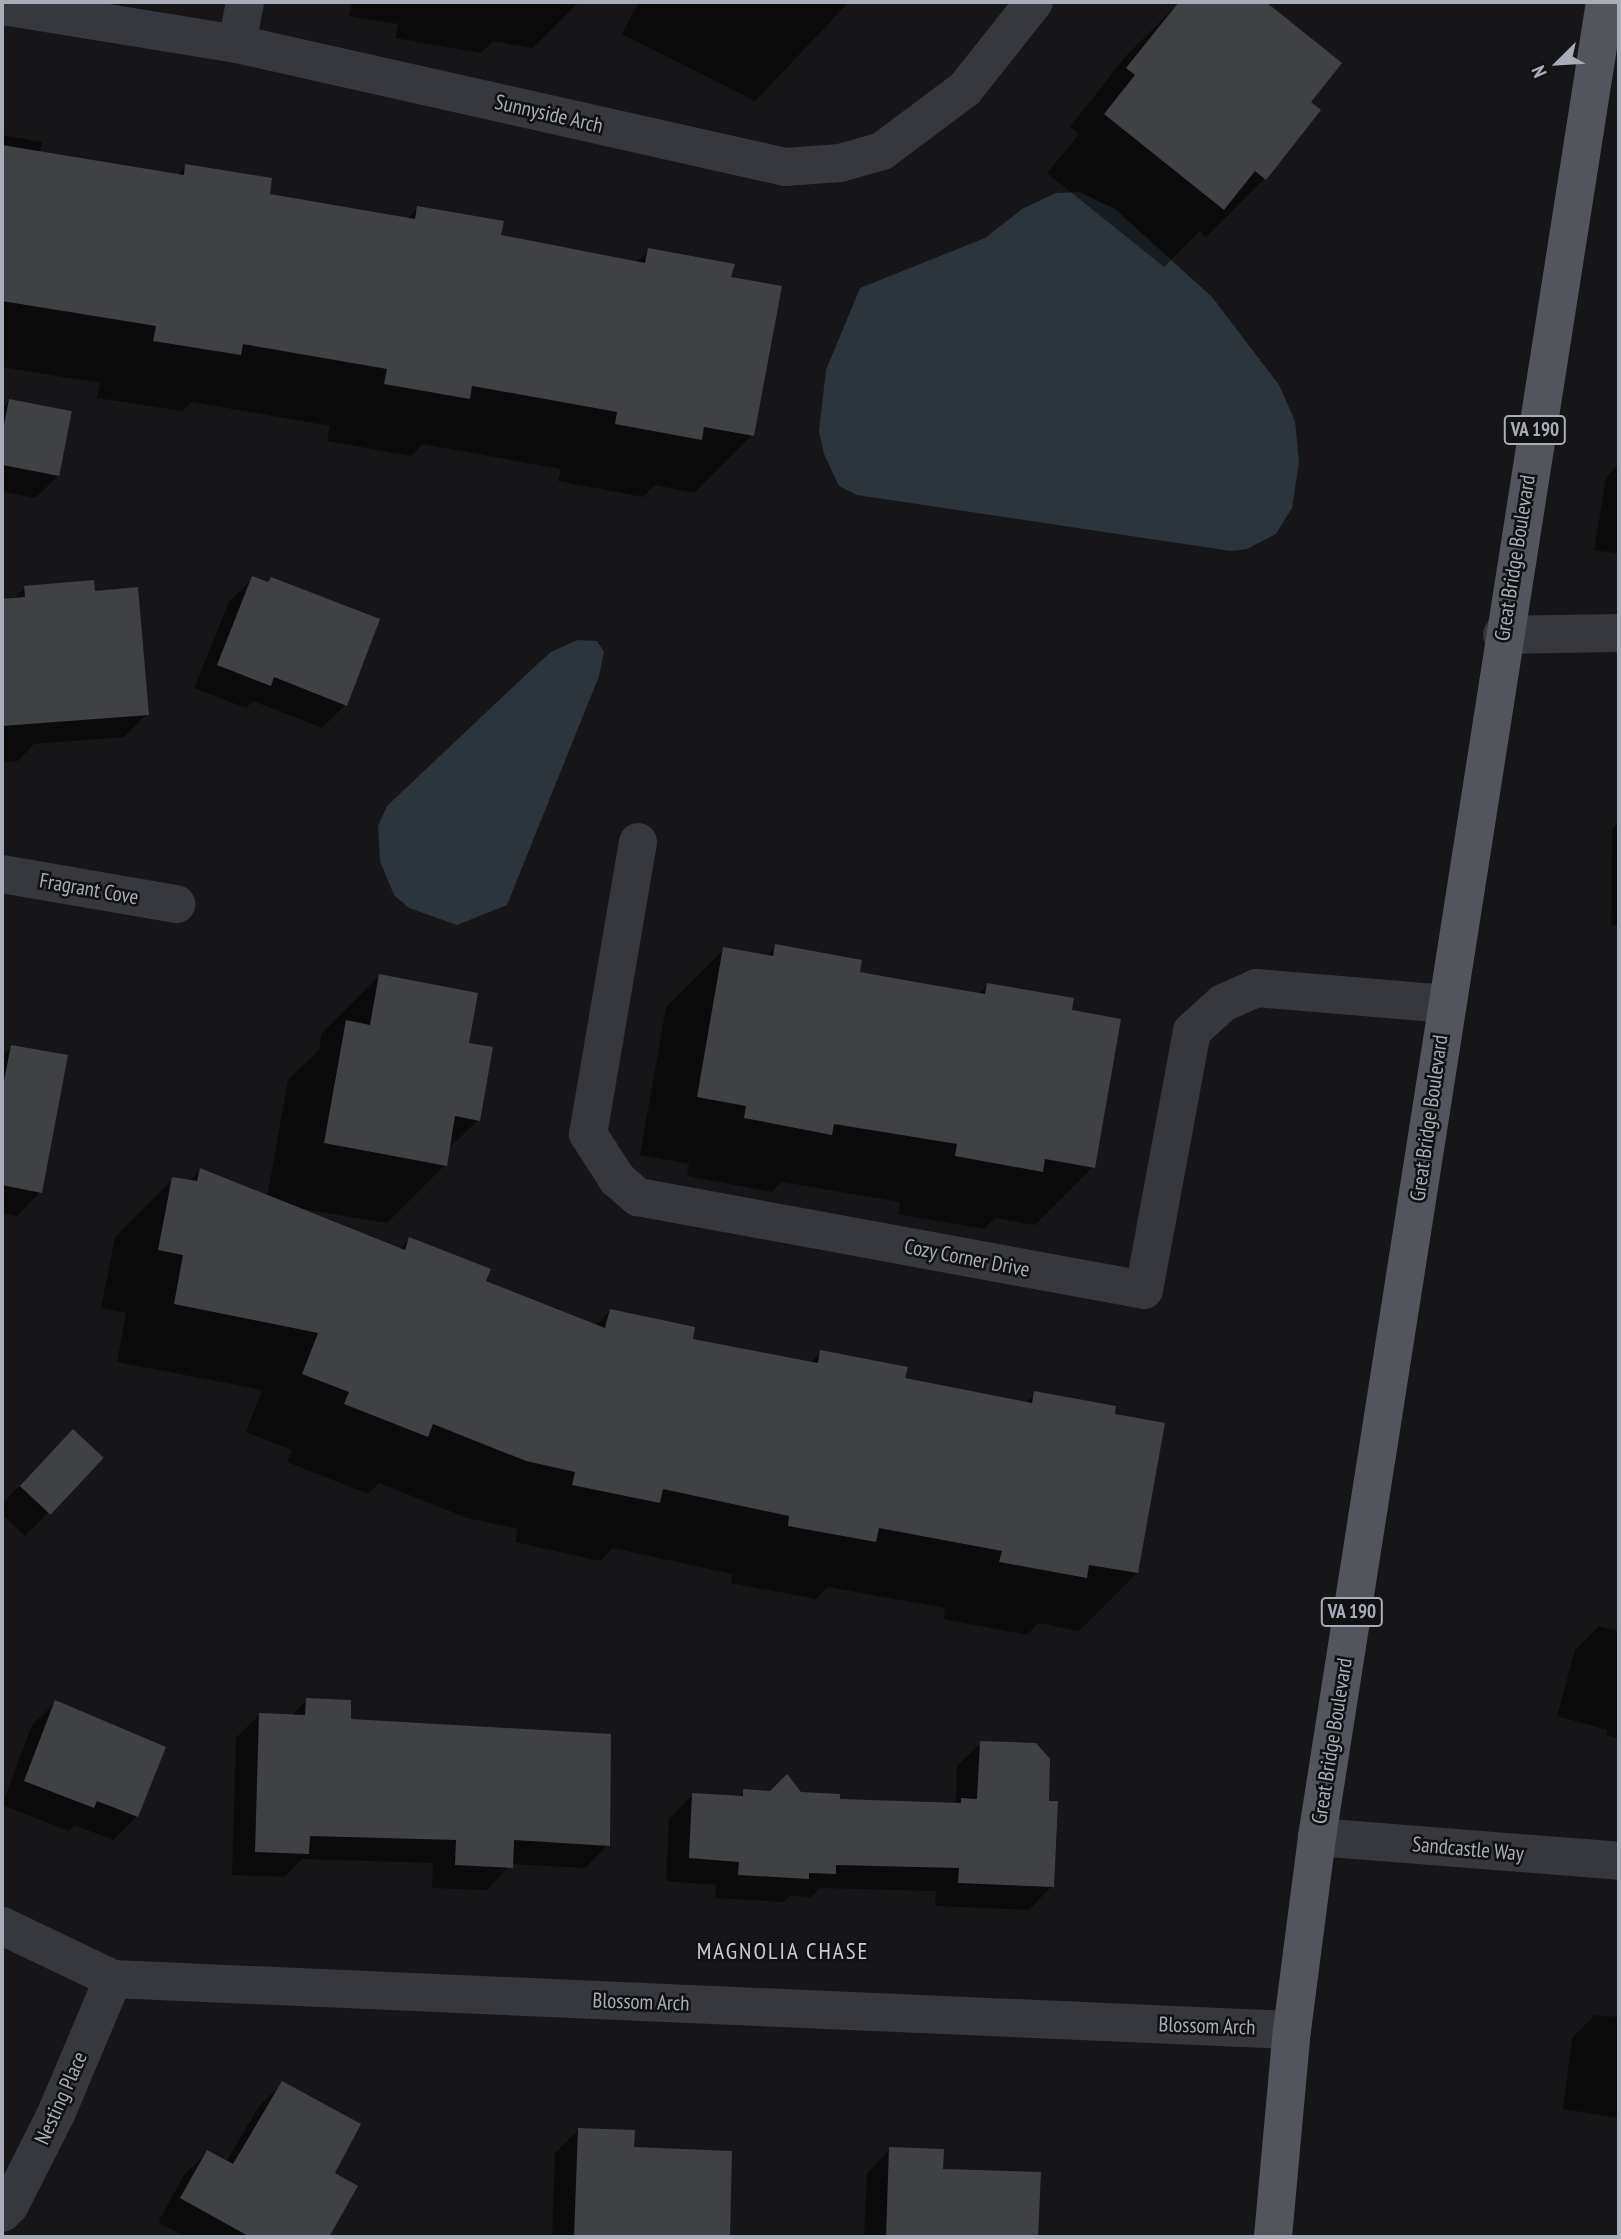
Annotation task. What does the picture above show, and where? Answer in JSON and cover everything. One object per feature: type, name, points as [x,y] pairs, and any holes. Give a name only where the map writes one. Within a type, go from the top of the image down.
[{"type":"main road","name":"Great Bridge Boulevard","points":[[1273,2237],[1292,2030],[1317,1837],[1502,635],[1605,2]]},
{"type":"street","points":[[237,44],[245,2]]},
{"type":"street","name":"Sunnyside Arch","points":[[3,6],[237,44],[785,167],[840,163],[882,151],[965,89],[1034,2]]},
{"type":"street","points":[[1502,635],[1619,633]]},
{"type":"street","name":"Cozy Corner Drive","points":[[638,842],[588,1134],[617,1179],[638,1196],[1144,1290],[1192,1031],[1223,1003],[1255,988],[1446,1004]]},
{"type":"street","name":"Fragrant Cove","points":[[2,874],[176,904]]},
{"type":"street","name":"Sandcastle Way","points":[[1317,1837],[1619,1861]]},
{"type":"street","name":"Blossom Arch","points":[[2,1926],[113,1979],[1292,2030]]},
{"type":"street","name":"Nesting Place","points":[[2,2213],[10,2205],[57,2114],[113,1979]]},
{"type":"shaded area","points":[[1079,192],[1115,209],[1212,297],[1279,385],[1295,421],[1299,462],[1292,508],[1276,534],[1247,549],[1231,551],[857,495],[839,486],[824,454],[819,431],[826,370],[860,288],[985,238],[1022,209],[1056,193]]},
{"type":"shaded area","points":[[577,640],[597,641],[604,652],[599,676],[507,905],[457,925],[409,908],[394,895],[380,861],[378,826],[387,806],[551,652]]},
{"type":"building","points":[[1179,2],[1266,2],[1342,63],[1311,102],[1321,110],[1266,180],[1255,171],[1224,210],[1104,114],[1135,75],[1126,68]]},
{"type":"building","points":[[2,145],[184,175],[185,164],[272,178],[270,194],[415,219],[417,206],[504,221],[501,235],[645,263],[648,248],[735,264],[731,277],[782,286],[754,436],[704,427],[702,440],[615,424],[617,412],[472,386],[470,399],[384,384],[387,369],[243,344],[241,355],[153,341],[156,326],[2,301]]},
{"type":"building","points":[[9,399],[72,411],[59,476],[2,465],[2,435]]},
{"type":"building","points":[[252,576],[268,582],[271,577],[380,619],[347,706],[274,677],[271,686],[217,665]]},
{"type":"building","points":[[94,580],[95,591],[138,587],[149,715],[2,726],[2,599],[25,597],[24,586]]},
{"type":"building","points":[[775,944],[862,960],[860,972],[985,994],[987,983],[1074,998],[1072,1010],[1121,1019],[1095,1168],[1045,1159],[1043,1172],[955,1156],[957,1144],[834,1124],[832,1135],[744,1118],[746,1106],[697,1097],[723,947],[773,956]]},
{"type":"building","points":[[379,974],[478,993],[469,1043],[493,1047],[480,1121],[455,1116],[447,1166],[324,1143],[346,1020],[370,1025]]},
{"type":"building","points":[[11,1045],[68,1055],[42,1193],[2,1185],[2,1091]]},
{"type":"building","points":[[200,1168],[405,1250],[409,1237],[491,1269],[486,1281],[605,1328],[610,1309],[695,1327],[693,1339],[818,1363],[820,1350],[908,1367],[905,1378],[1032,1403],[1034,1391],[1116,1406],[1115,1414],[1165,1423],[1138,1573],[1089,1565],[1087,1578],[999,1562],[1002,1551],[879,1528],[876,1542],[788,1526],[789,1516],[663,1489],[660,1503],[572,1485],[575,1472],[526,1461],[433,1424],[428,1437],[344,1404],[349,1392],[302,1374],[318,1333],[174,1304],[183,1255],[158,1250],[172,1177],[197,1181]]},
{"type":"building","points":[[73,1429],[104,1458],[51,1515],[20,1486]]},
{"type":"building","points":[[306,1698],[351,1700],[351,1719],[611,1734],[610,1846],[514,1840],[513,1868],[455,1865],[456,1840],[310,1836],[309,1854],[255,1852],[259,1713],[305,1715]]},
{"type":"building","points":[[55,1700],[166,1747],[138,1817],[97,1801],[94,1808],[24,1781]]},
{"type":"building","points":[[980,1741],[1036,1743],[1050,1759],[1049,1801],[1058,1801],[1054,1887],[958,1883],[959,1868],[836,1865],[836,1874],[809,1873],[809,1879],[738,1875],[739,1862],[689,1858],[692,1793],[743,1796],[743,1789],[770,1791],[787,1774],[801,1792],[840,1794],[840,1799],[961,1803],[961,1798],[977,1799]]},
{"type":"building","points":[[282,2081],[361,2124],[335,2173],[358,2186],[329,2237],[250,2237],[180,2198],[207,2150],[233,2164]]},
{"type":"building","points":[[578,2128],[635,2130],[634,2147],[732,2151],[730,2237],[574,2237]]},
{"type":"building","points":[[889,2147],[944,2149],[943,2169],[1041,2172],[1038,2237],[886,2237]]},
{"type":"district","name":"MAGNOLIA CHASE","points":[[783,1951]]}]
